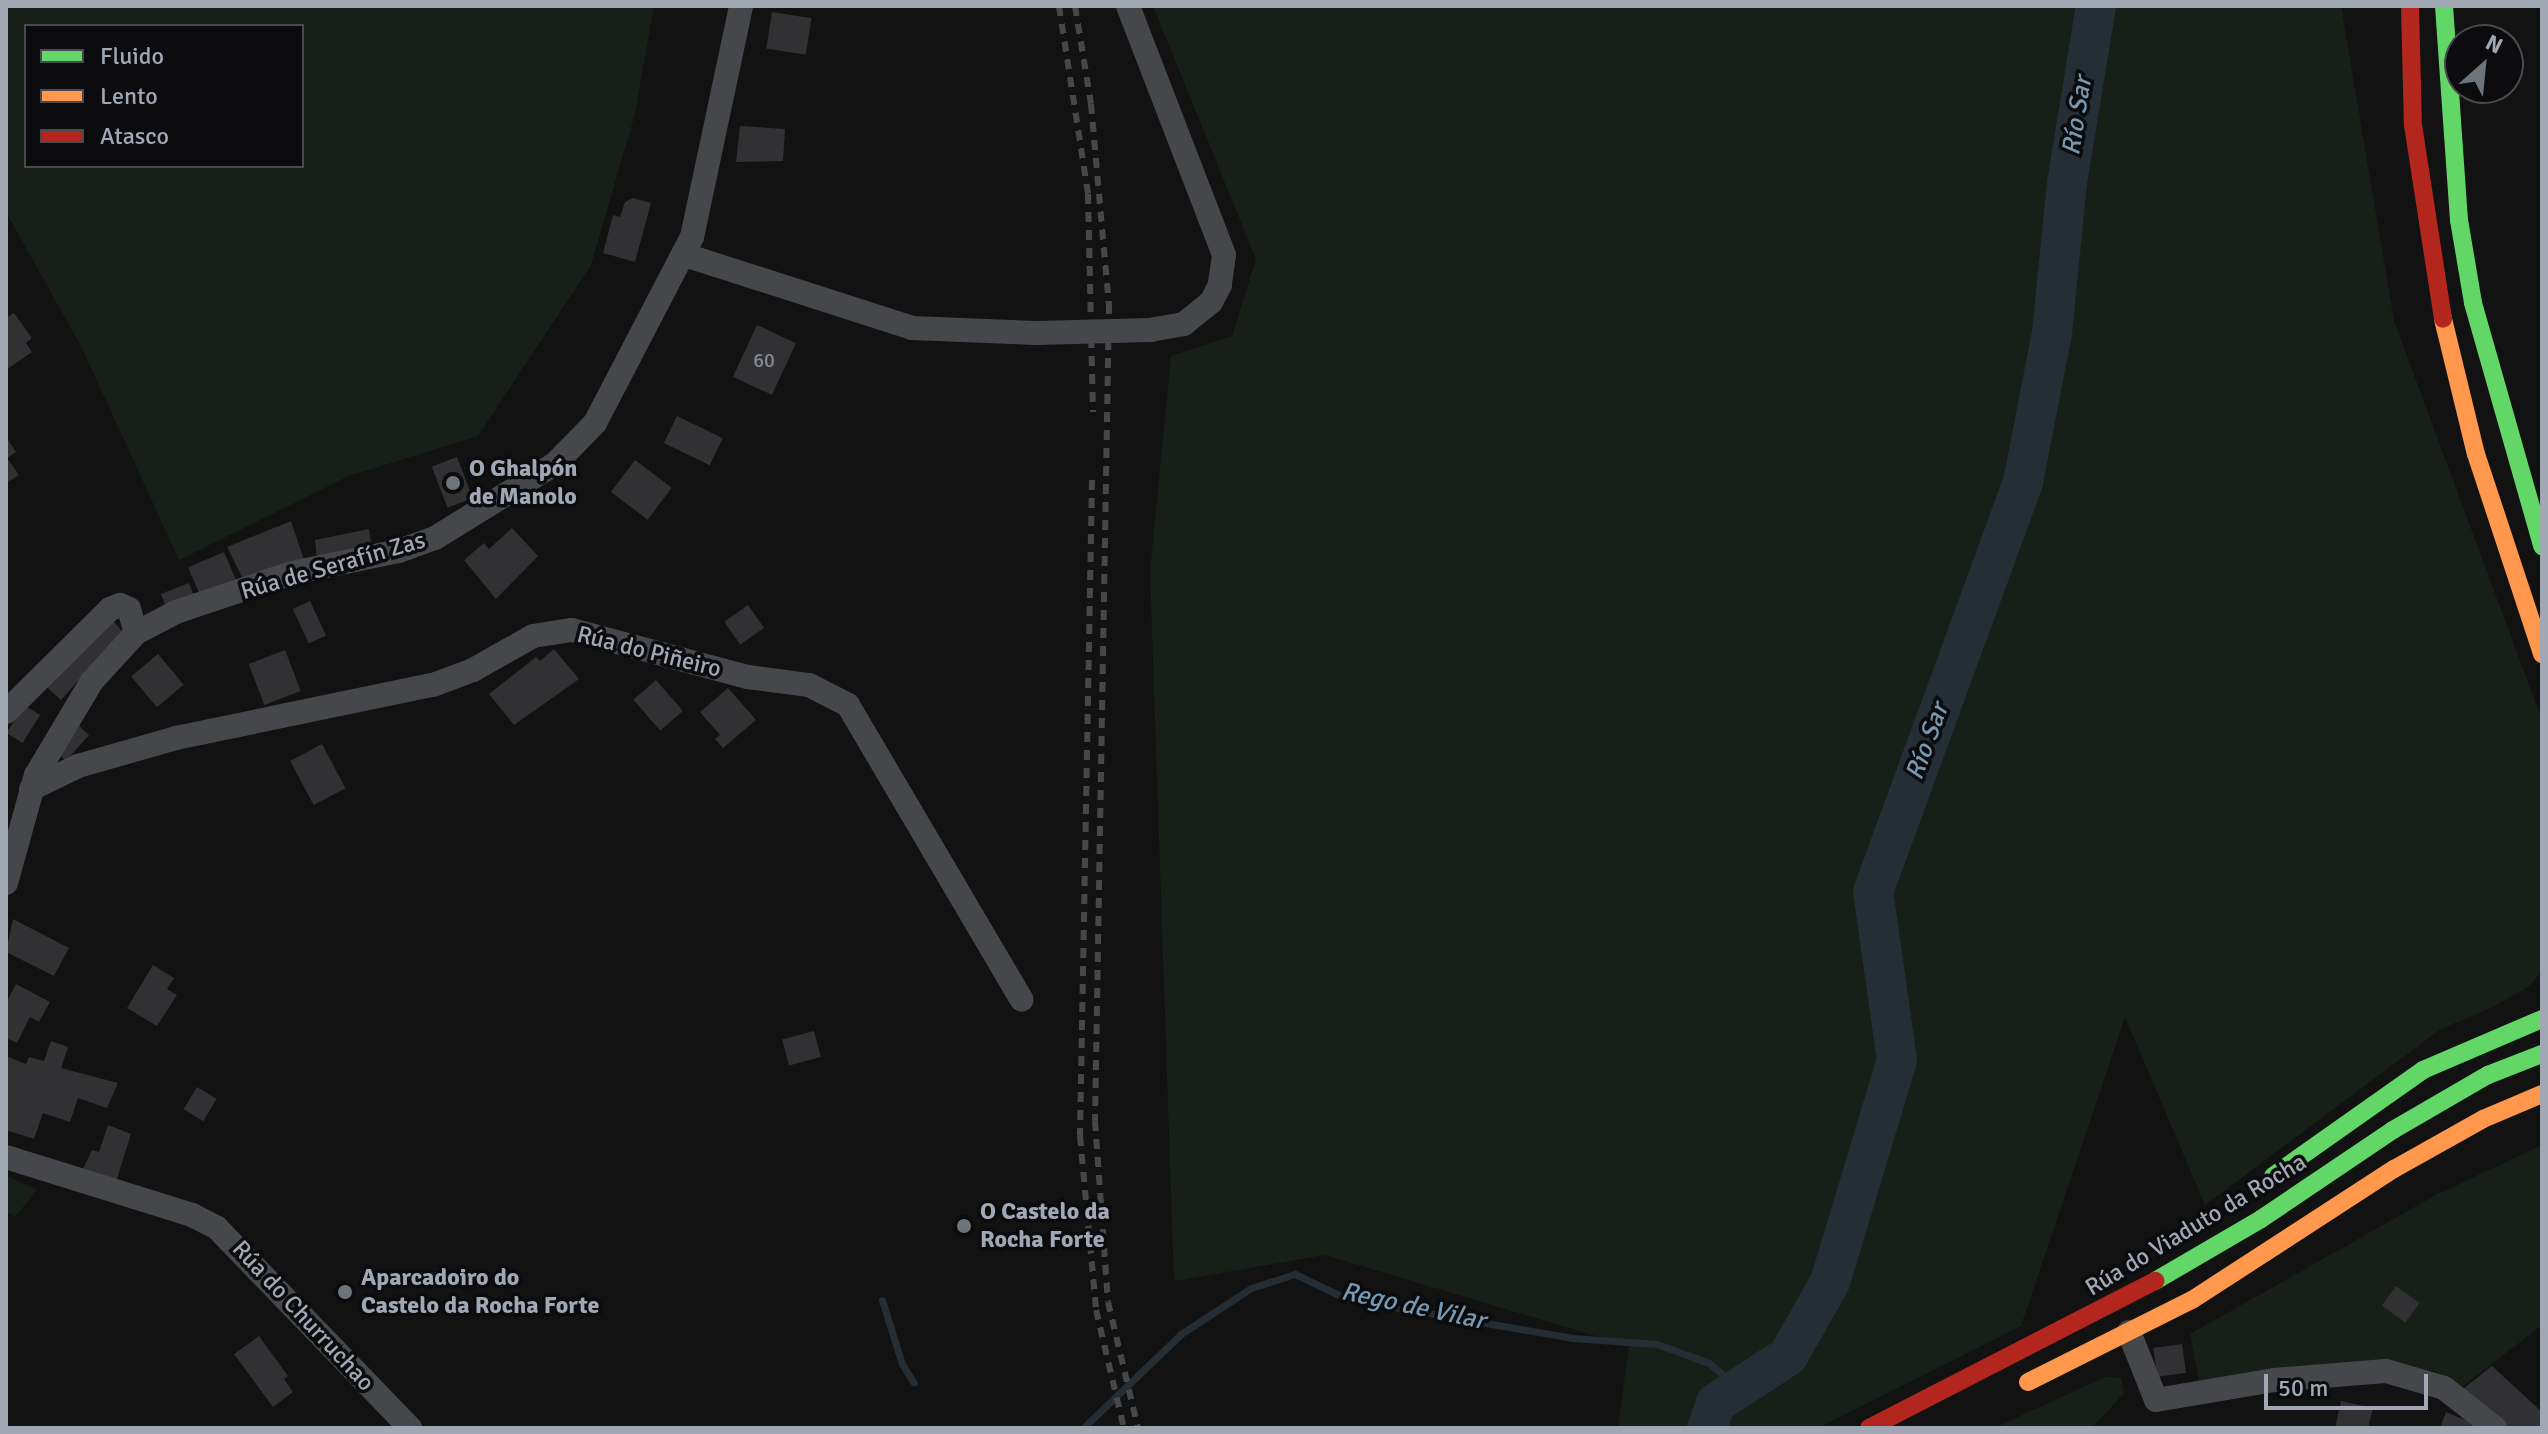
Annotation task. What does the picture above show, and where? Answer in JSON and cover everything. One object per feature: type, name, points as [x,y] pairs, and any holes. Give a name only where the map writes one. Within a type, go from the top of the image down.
[{"type":"main road","points":[[2393,6],[2454,373],[2542,654]]},
{"type":"main road","points":[[2410,6],[2413,125]]},
{"type":"main road","points":[[2449,104],[2473,303],[2489,375],[2542,546]]},
{"type":"main road","points":[[2478,1042],[2533,1002]]},
{"type":"main road","points":[[2261,1185],[2423,1070],[2478,1042],[2542,1019]]},
{"type":"main road","name":"Rúa do Viaduto da Rocha","points":[[1869,1428],[2083,1320],[2261,1219],[2447,1098],[2488,1075],[2542,1054]]},
{"type":"main road","points":[[2005,1394],[2192,1300],[2394,1169],[2483,1119],[2542,1094]]},
{"type":"main road","points":[[2083,1320],[2180,1243]]},
{"type":"main road","points":[[2192,1300],[2255,1284]]},
{"type":"street","name":"Rúa de Serafín Zas","points":[[6,883],[31,789],[84,693],[136,633],[176,612],[292,573],[416,546],[547,470],[595,423],[612,398],[685,255],[711,157],[741,6]]},
{"type":"street","points":[[685,255],[912,328],[1037,333],[1151,330],[1184,324],[1211,302],[1220,285],[1224,255],[1128,6]]},
{"type":"street","points":[[6,712],[110,609],[129,609],[136,633]]},
{"type":"street","name":"Rúa do Piñeiro","points":[[31,789],[78,766],[176,738],[433,685],[473,670],[533,636],[572,630],[748,677],[809,685],[848,705],[1022,1000]]},
{"type":"street","name":"Rúa do Churruchao","points":[[6,1157],[192,1215],[217,1228],[410,1428]]},
{"type":"street","points":[[2129,1332],[2156,1400],[2259,1382],[2386,1371],[2444,1388],[2495,1428]]},
{"type":"shaded area","points":[[6,6],[654,6],[635,114],[591,265],[478,436],[349,476],[179,560],[82,348],[6,212]]},
{"type":"shaded area","points":[[1153,6],[2341,6],[2394,321],[2542,720],[2542,971],[2529,986],[2493,1007],[2441,1029],[2205,1205],[2125,1017],[2021,1326],[1818,1428],[1618,1428],[1629,1346],[1325,1255],[1174,1281],[1150,572],[1171,356],[1232,336],[1256,259]]},
{"type":"shaded area","points":[[2542,1145],[2542,1325],[2462,1387],[2436,1372],[2378,1360],[2199,1382],[2190,1334],[2436,1195]]},
{"type":"shaded area","points":[[7,1176],[37,1190],[15,1217],[6,1211]]},
{"type":"shaded area","points":[[2105,1377],[2121,1378],[2124,1393],[2092,1428],[1994,1428]]},
{"type":"building","points":[[772,12],[812,18],[806,55],[766,49]]},
{"type":"building","points":[[740,126],[785,129],[783,161],[736,162]]},
{"type":"building","points":[[633,198],[651,203],[635,262],[603,253],[613,215],[620,217],[625,202]]},
{"type":"building","points":[[14,313],[32,338],[26,343],[32,352],[6,370],[6,318]]},
{"type":"building","points":[[757,325],[796,343],[772,395],[733,377]]},
{"type":"building","points":[[677,416],[723,438],[710,465],[664,443]]},
{"type":"building","points":[[6,437],[16,452],[7,458],[19,475],[6,483]]},
{"type":"building","name":"O Ghalpón de Manolo","points":[[457,457],[473,498],[448,508],[432,467]]},
{"type":"building","points":[[635,460],[672,488],[648,520],[611,492]]},
{"type":"building","points":[[291,521],[305,563],[245,583],[227,547]]},
{"type":"building","points":[[512,528],[538,556],[496,599],[464,560],[484,543],[489,549]]},
{"type":"building","points":[[369,529],[372,551],[317,559],[315,540]]},
{"type":"building","points":[[224,552],[236,580],[200,595],[188,567]]},
{"type":"building","points":[[189,583],[195,599],[166,607],[161,594]]},
{"type":"building","points":[[310,601],[326,635],[309,643],[293,609]]},
{"type":"building","points":[[748,605],[764,628],[740,645],[724,622]]},
{"type":"building","points":[[108,615],[122,631],[61,700],[40,681]]},
{"type":"building","points":[[554,649],[579,679],[514,725],[489,694],[536,657],[540,661]]},
{"type":"building","points":[[285,650],[301,691],[264,705],[249,664]]},
{"type":"building","points":[[158,654],[184,685],[157,707],[131,676]]},
{"type":"building","points":[[656,680],[683,711],[660,731],[633,700]]},
{"type":"building","points":[[728,688],[756,720],[723,748],[715,739],[720,735],[700,712]]},
{"type":"building","points":[[24,705],[40,715],[23,743],[7,733]]},
{"type":"building","points":[[75,722],[89,735],[66,761],[55,750]]},
{"type":"building","points":[[322,744],[345,788],[314,805],[290,761]]},
{"type":"building","points":[[13,919],[69,948],[54,976],[6,952]]},
{"type":"building","points":[[153,965],[174,978],[167,989],[177,995],[157,1026],[127,1008]]},
{"type":"building","points":[[16,984],[50,1002],[39,1022],[30,1017],[17,1043],[6,1038],[6,1003]]},
{"type":"building","points":[[814,1031],[821,1057],[789,1066],[782,1040]]},
{"type":"building","points":[[51,1041],[68,1047],[61,1068],[118,1083],[107,1108],[78,1098],[70,1122],[43,1113],[34,1139],[6,1130],[6,1056],[26,1064],[29,1057],[44,1061]]},
{"type":"building","points":[[197,1087],[217,1099],[203,1121],[184,1109]]},
{"type":"building","points":[[108,1125],[131,1134],[115,1185],[81,1173],[92,1150],[99,1152]]},
{"type":"building","points":[[2396,1286],[2419,1303],[2405,1322],[2382,1305]]},
{"type":"building","points":[[259,1336],[288,1376],[284,1379],[293,1392],[273,1407],[234,1354]]},
{"type":"building","points":[[2182,1344],[2186,1373],[2157,1377],[2153,1348]]},
{"type":"building","points":[[2492,1366],[2542,1412],[2542,1428],[2507,1428],[2463,1389]]},
{"type":"building","points":[[2341,1401],[2373,1408],[2368,1428],[2335,1428]]},
{"type":"building","points":[[2446,1412],[2472,1423],[2470,1428],[2440,1428]]},
{"type":"waterway","name":"Río Sar","points":[[1707,1428],[1716,1403],[1788,1356],[1830,1282],[1897,1060],[1873,892],[2023,482],[2052,333],[2067,183],[2096,6]]},
{"type":"waterway","name":"Rego de Vilar","points":[[1083,1428],[1181,1334],[1251,1288],[1295,1274],[1347,1299],[1572,1338],[1657,1344],[1709,1363],[1738,1388]]},
{"type":"waterway","points":[[882,1300],[902,1364],[914,1383]]},
{"type":"railway","points":[[1059,6],[1088,194],[1093,412]]},
{"type":"railway","points":[[1075,6],[1091,104],[1109,304],[1095,1121],[1108,1302],[1138,1428]]},
{"type":"railway","points":[[1092,480],[1080,1136],[1096,1310],[1124,1428]]},
{"type":"traffic: fast","points":[[2444,6],[2459,220],[2473,303],[2542,546]]},
{"type":"traffic: fast","points":[[2273,1176],[2423,1070],[2542,1019]]},
{"type":"traffic: fast","points":[[2155,1281],[2261,1219],[2393,1130],[2488,1075],[2542,1054]]},
{"type":"traffic: slow","points":[[2443,319],[2476,454],[2542,654]]},
{"type":"traffic: slow","points":[[2028,1382],[2192,1300],[2394,1169],[2483,1119],[2542,1094]]},
{"type":"traffic: jam","points":[[2410,6],[2413,125],[2443,319]]},
{"type":"traffic: jam","points":[[1869,1428],[2155,1281]]},
{"type":"place","name":"O Ghalpón de Manolo","points":[[453,483]]},
{"type":"place","name":"O Castelo da Rocha Forte","points":[[964,1226]]},
{"type":"place","name":"Aparcadoiro do Castelo da Rocha Forte","points":[[345,1292]]}]
